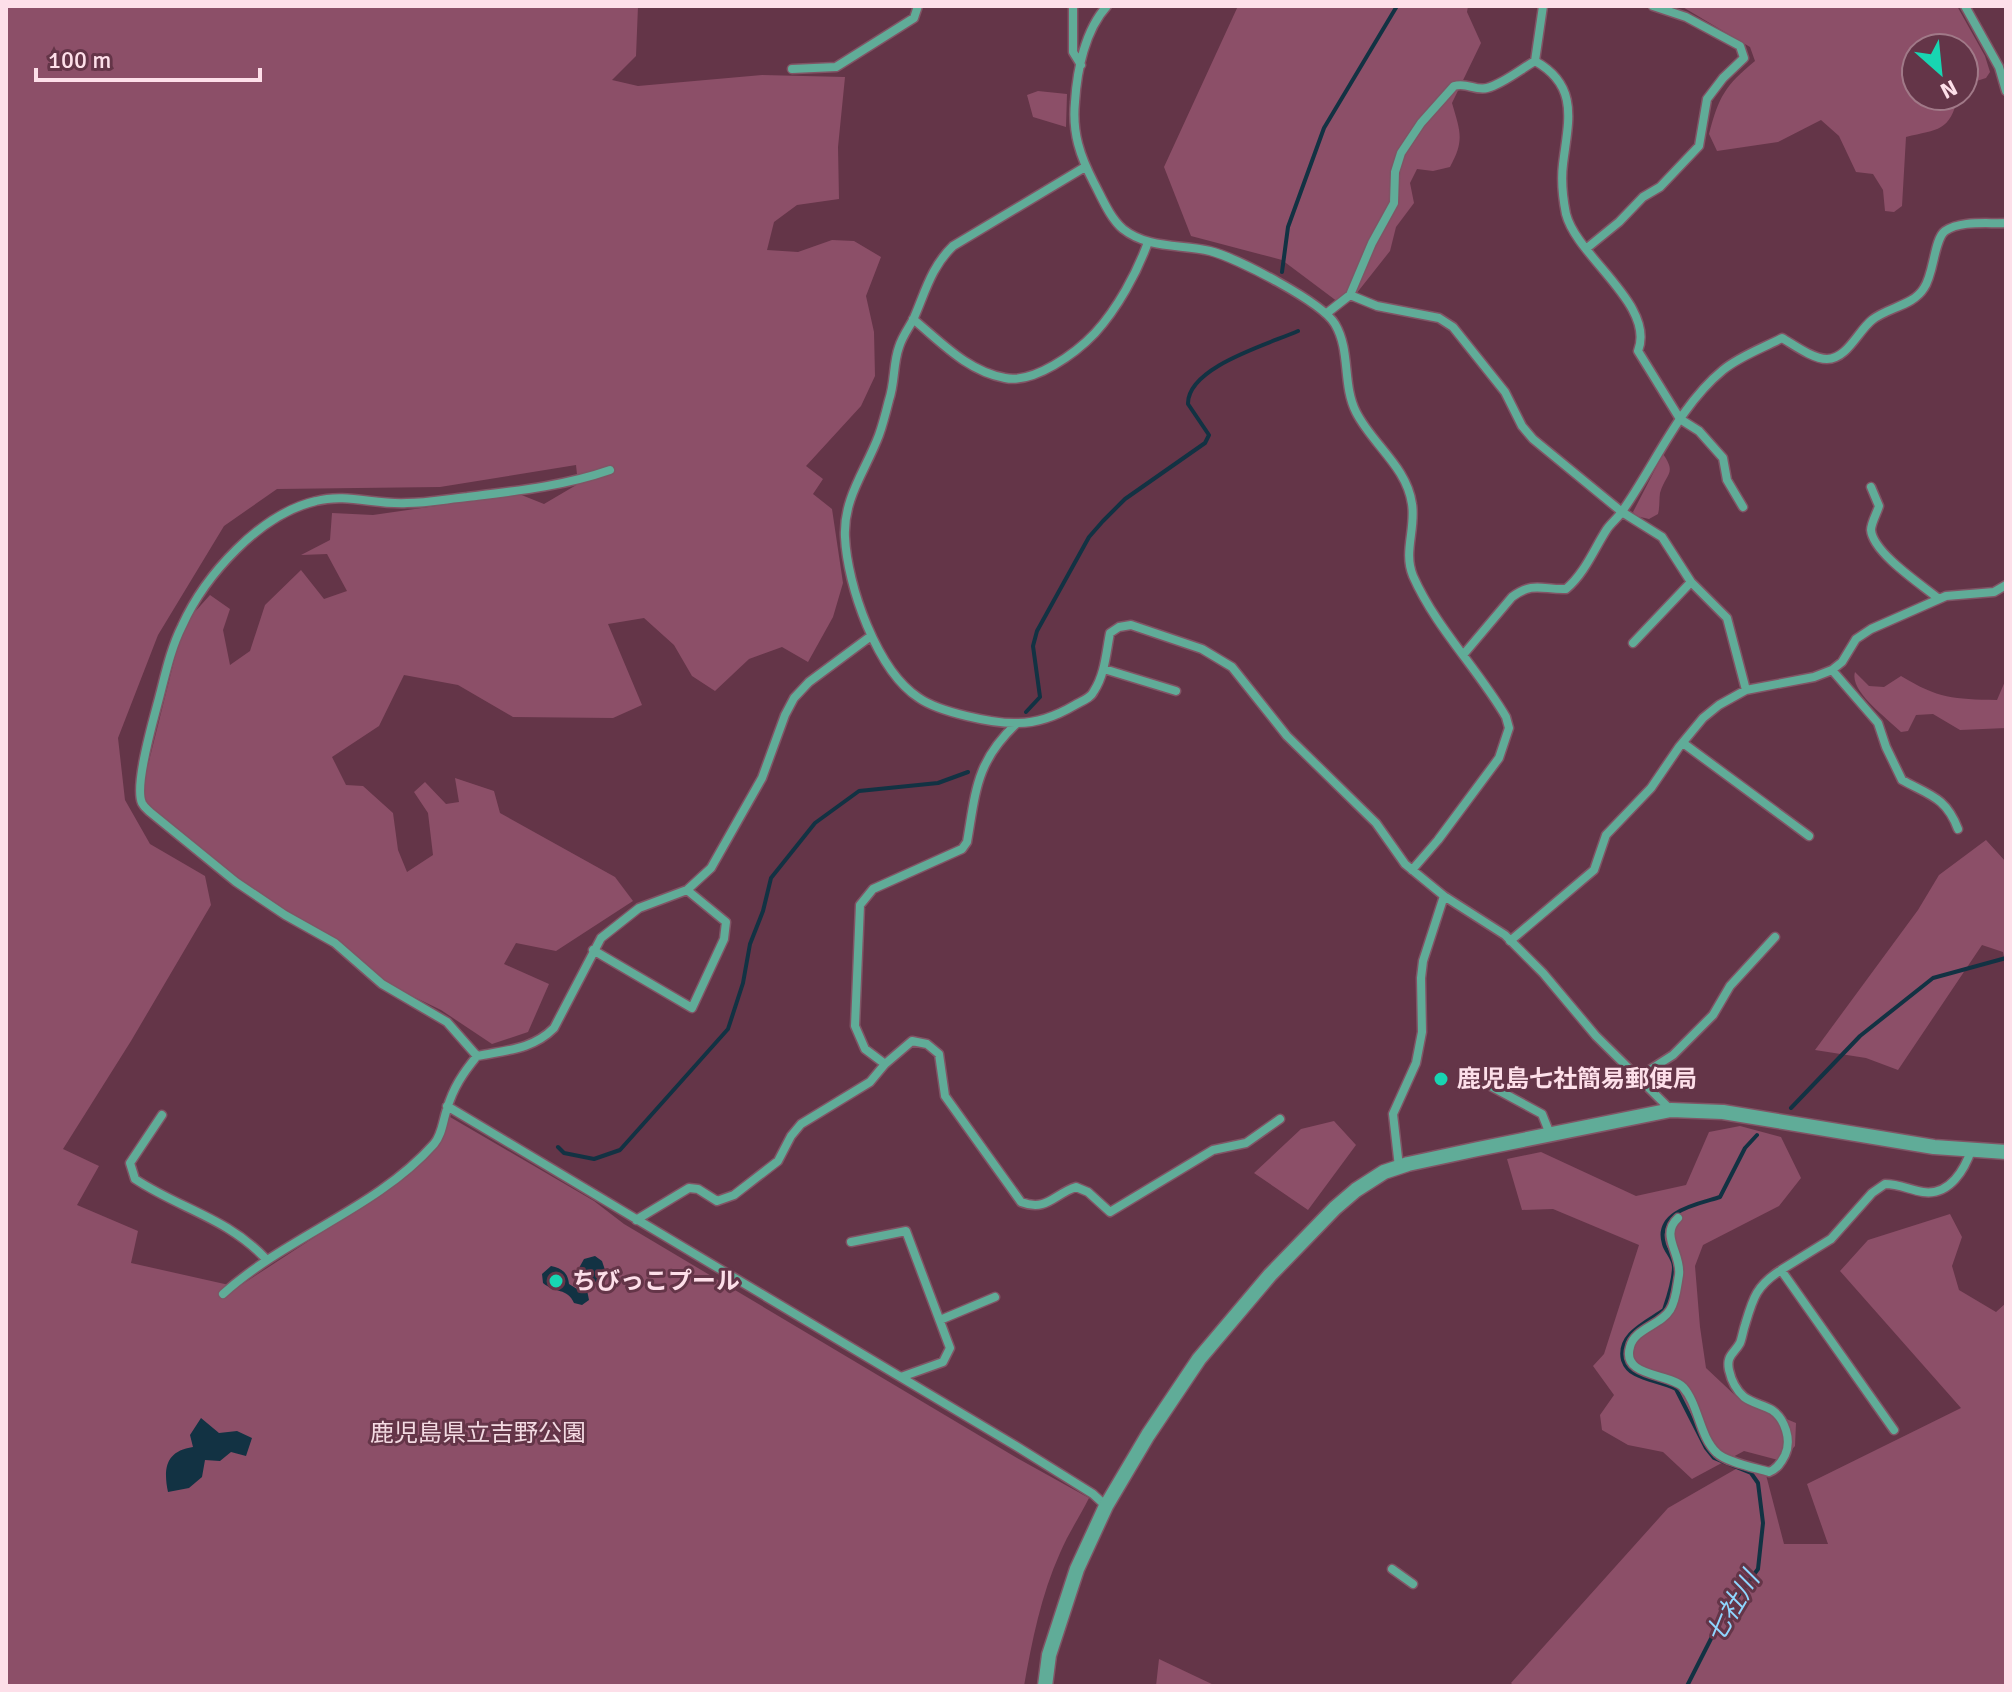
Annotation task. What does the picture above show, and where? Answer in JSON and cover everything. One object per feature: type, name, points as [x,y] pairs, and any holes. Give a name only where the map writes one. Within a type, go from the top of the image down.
[{"type":"street","points":[[792,69],[836,67],[914,18],[918,6]]},
{"type":"street","points":[[1073,6],[1073,52],[1081,65]]},
{"type":"street","points":[[1107,6],[1098,15],[1089,34],[1073,120],[1077,146],[1085,167],[1108,209],[1123,229],[1148,242],[1211,252],[1235,261],[1327,313],[1340,335],[1350,396],[1356,410],[1407,485],[1412,504],[1408,562],[1413,575],[1429,607],[1506,717],[1509,728],[1499,758],[1412,870]]},
{"type":"street","points":[[1535,61],[1543,6]]},
{"type":"street","points":[[1587,248],[1643,197],[1660,187],[1699,146],[1707,99],[1744,58],[1740,46],[1714,30],[1653,6]]},
{"type":"street","points":[[1965,6],[1999,67],[2006,91]]},
{"type":"street","points":[[1535,61],[1550,69],[1568,99],[1570,119],[1562,167],[1567,217],[1638,319],[1642,341],[1638,351],[1680,419],[1699,431],[1723,458],[1727,480],[1743,507]]},
{"type":"street","points":[[1327,313],[1350,295],[1372,243],[1394,203],[1395,172],[1401,153],[1421,123],[1454,86],[1469,84],[1481,89],[1490,87],[1535,61]]},
{"type":"street","points":[[1085,167],[953,246],[935,266],[898,348],[892,391],[879,436],[849,501],[845,537],[854,586],[871,636],[900,681],[918,698],[956,714],[1016,724],[1066,710],[1093,694],[1104,669],[1110,633],[1119,627],[1131,625],[1173,637],[1221,658],[1240,675],[1287,736],[1376,823],[1412,870],[1510,941],[1637,1078],[1671,1110]]},
{"type":"street","points":[[1463,655],[1522,589],[1532,586],[1566,589],[1578,579],[1609,525],[1622,512],[1680,419],[1719,372],[1782,338],[1824,360],[1833,358],[1845,351],[1873,319],[1923,291],[1939,238],[1946,231],[1960,225],[2006,223]]},
{"type":"street","points":[[913,319],[969,366],[1017,380],[1038,374],[1095,333],[1142,260],[1148,242]]},
{"type":"street","points":[[1350,295],[1392,310],[1439,318],[1453,327],[1505,392],[1522,426],[1533,439],[1622,512],[1662,537],[1691,582],[1727,618],[1746,690]]},
{"type":"street","points":[[477,1056],[447,1022],[382,984],[335,943],[236,882],[150,812],[142,803],[140,791],[149,737],[168,663],[182,625],[216,574],[246,541],[277,515],[319,500],[343,498],[405,504],[533,488],[580,480],[610,470]]},
{"type":"street","points":[[1871,487],[1879,506],[1872,535],[1888,558],[1939,599]]},
{"type":"street","points":[[1633,643],[1691,582]]},
{"type":"street","points":[[1510,941],[1594,870],[1606,835],[1651,788],[1703,718],[1719,705],[1746,690],[1814,677],[1832,670],[1842,662],[1856,639],[1871,629],[1946,596],[1994,592],[2006,585]]},
{"type":"street","points":[[223,1294],[266,1259],[361,1203],[393,1180],[437,1141],[457,1080],[477,1056],[526,1047],[543,1039],[554,1028],[601,938],[639,908],[687,890],[702,879],[720,856],[762,778],[794,698],[809,682],[871,636]]},
{"type":"street","points":[[1104,669],[1176,691]]},
{"type":"street","points":[[1832,670],[1878,723],[1902,780],[1925,789],[1944,804],[1951,811],[1958,829]]},
{"type":"street","points":[[885,1064],[865,1049],[856,1034],[860,905],[873,889],[962,849],[967,842],[978,780],[986,758],[996,742],[1016,724]]},
{"type":"street","points":[[1683,743],[1809,836]]},
{"type":"street","points":[[593,950],[692,1008],[724,939],[726,922],[687,890]]},
{"type":"street","points":[[1399,1167],[1393,1114],[1416,1063],[1422,1032],[1422,970],[1435,915],[1444,896]]},
{"type":"street","points":[[1637,1078],[1673,1055],[1713,1015],[1730,986],[1775,937]]},
{"type":"street","points":[[636,1220],[689,1188],[717,1201],[734,1195],[778,1161],[801,1124],[870,1082],[885,1064],[912,1041],[927,1044],[939,1054],[945,1096],[1021,1202],[1032,1206],[1042,1206],[1076,1187],[1088,1192],[1110,1212],[1213,1150],[1246,1143],[1280,1119]]},
{"type":"street","points":[[1483,1082],[1542,1114],[1550,1134]]},
{"type":"street","points":[[447,1106],[901,1377],[1093,1494],[1106,1506]]},
{"type":"street","points":[[1045,1686],[1049,1655],[1077,1569],[1106,1506],[1148,1435],[1199,1359],[1235,1314],[1335,1208],[1384,1172],[1671,1110],[1723,1112],[1934,1147],[2006,1152]]},
{"type":"street","points":[[162,1115],[130,1163],[135,1179],[227,1226],[247,1239],[266,1259]]},
{"type":"street","points":[[1678,1218],[1672,1223],[1669,1235],[1680,1264],[1673,1306],[1662,1319],[1633,1340],[1630,1360],[1639,1370],[1674,1381],[1682,1387],[1707,1438],[1720,1456],[1769,1472],[1780,1465],[1785,1456],[1788,1447],[1786,1431],[1772,1410],[1744,1397],[1737,1389],[1728,1363],[1730,1353],[1739,1345],[1753,1298],[1763,1281],[1831,1239],[1872,1193],[1885,1184],[1928,1193],[1939,1190],[1965,1169],[1972,1148]]},
{"type":"street","points":[[851,1242],[906,1231],[940,1320],[950,1348],[943,1362],[901,1377]]},
{"type":"street","points":[[1781,1270],[1894,1430]]},
{"type":"street","points":[[940,1320],[995,1297]]},
{"type":"street","points":[[1392,1569],[1413,1584]]},
{"type":"green space","name":"鹿児島県立吉野公園","points":[[6,6],[638,6],[636,56],[612,80],[638,86],[762,75],[845,77],[838,147],[839,199],[797,205],[774,222],[767,250],[798,252],[832,240],[854,241],[881,257],[866,296],[874,332],[875,376],[861,406],[806,466],[823,479],[813,494],[832,509],[843,583],[833,617],[808,662],[782,647],[749,659],[715,691],[692,676],[674,645],[644,618],[608,624],[642,705],[613,718],[513,717],[458,685],[404,675],[379,726],[332,757],[346,785],[363,786],[393,813],[398,850],[407,872],[433,855],[428,813],[414,792],[425,782],[446,804],[459,802],[455,778],[494,791],[500,813],[615,877],[633,901],[556,951],[516,943],[504,964],[549,984],[528,1032],[492,1044],[441,1010],[383,982],[337,941],[234,885],[156,820],[141,793],[183,625],[210,595],[230,609],[223,630],[230,665],[250,651],[265,605],[301,570],[324,599],[347,591],[327,554],[301,555],[330,540],[332,513],[373,515],[519,494],[544,504],[578,484],[576,465],[440,487],[277,489],[224,526],[158,635],[118,738],[125,800],[150,844],[205,876],[211,905],[63,1149],[99,1166],[77,1205],[138,1231],[131,1263],[238,1287],[347,1216],[439,1141],[450,1117],[594,1201],[624,1224],[1089,1498],[1063,1546],[1047,1585],[1024,1686],[6,1686]]},
{"type":"green space","points":[[1238,6],[1468,6],[1467,12],[1481,43],[1452,103],[1460,135],[1458,150],[1450,167],[1433,171],[1417,169],[1410,183],[1414,203],[1396,227],[1390,251],[1356,294],[1338,302],[1282,260],[1191,236],[1164,167]]},
{"type":"green space","points":[[1681,6],[1957,6],[1972,32],[1900,32],[1900,112],[1953,112],[1941,127],[1906,137],[1902,206],[1894,212],[1885,211],[1883,190],[1873,174],[1856,172],[1839,136],[1821,120],[1778,142],[1717,151],[1709,134],[1716,110],[1730,85],[1755,61],[1750,47]]},
{"type":"green space","points":[[1980,47],[1990,72],[1980,80]]},
{"type":"green space","points":[[1038,91],[1067,94],[1066,127],[1033,117],[1027,95]]},
{"type":"green space","points":[[1663,454],[1670,470],[1660,493],[1658,514],[1649,519],[1636,516],[1633,512]]},
{"type":"green space","points":[[1855,672],[1869,686],[1884,687],[1901,676],[1936,693],[1969,699],[1997,700],[2006,679],[2006,728],[1960,730],[1933,714],[1916,715],[1908,731],[1901,732],[1863,696]]},
{"type":"green space","points":[[1986,840],[2006,862],[2006,970],[2003,952],[1982,945],[1898,1070],[1866,1058],[1815,1050],[1918,910],[1939,875]]},
{"type":"green space","points":[[1334,1121],[1356,1145],[1308,1210],[1254,1173],[1301,1129]]},
{"type":"green space","points":[[1740,1126],[1781,1137],[1801,1178],[1779,1206],[1703,1245],[1695,1266],[1706,1368],[1739,1399],[1796,1423],[1795,1446],[1782,1461],[1744,1451],[1692,1479],[1663,1452],[1628,1445],[1602,1430],[1600,1415],[1614,1395],[1593,1366],[1604,1354],[1639,1245],[1553,1209],[1522,1210],[1507,1159],[1541,1152],[1636,1196],[1686,1185],[1709,1132]]},
{"type":"green space","points":[[1950,1214],[1962,1237],[1952,1266],[1959,1290],[1996,1312],[2006,1303],[2006,1686],[1514,1686],[1511,1683],[1668,1508],[1741,1466],[1765,1471],[1784,1544],[1828,1544],[1807,1484],[1961,1408],[1840,1271],[1868,1240]]},
{"type":"green space","points":[[1159,1659],[1216,1686],[1156,1686]]},
{"type":"water","name":"ちびっこプール","points":[[595,1256],[602,1261],[606,1273],[587,1290],[589,1300],[582,1305],[543,1283],[542,1274],[551,1266],[564,1272],[569,1284],[577,1289],[584,1278],[579,1268],[584,1259]]},
{"type":"water","points":[[201,1418],[219,1433],[237,1431],[252,1438],[246,1456],[231,1452],[220,1461],[205,1460],[202,1477],[189,1488],[168,1492],[168,1462],[177,1452],[193,1447],[190,1435]]},
{"type":"waterway","points":[[1282,272],[1288,227],[1324,128],[1397,6]]},
{"type":"waterway","points":[[1026,712],[1040,697],[1033,646],[1037,631],[1089,537],[1125,499],[1205,443],[1209,435],[1188,404],[1191,391],[1201,379],[1232,358],[1298,331]]},
{"type":"waterway","points":[[558,1147],[564,1153],[594,1159],[620,1150],[728,1029],[771,878],[815,823],[859,791],[938,783],[968,772]]},
{"type":"waterway","name":"七社川","points":[[1791,1108],[1860,1036],[1933,978],[2006,958]]},
{"type":"waterway","name":"七社川","points":[[1687,1686],[1721,1619],[1758,1569],[1763,1523],[1758,1483],[1751,1473],[1714,1458],[1676,1389],[1631,1371],[1624,1362],[1622,1351],[1624,1343],[1635,1330],[1664,1310],[1674,1267],[1664,1244],[1665,1224],[1672,1216],[1690,1206],[1720,1197],[1745,1148],[1757,1135]]},
{"type":"place","name":"鹿児島七社簡易郵便局","points":[[1441,1079]]},
{"type":"place","name":"ちびっこプール","points":[[556,1281]]}]
